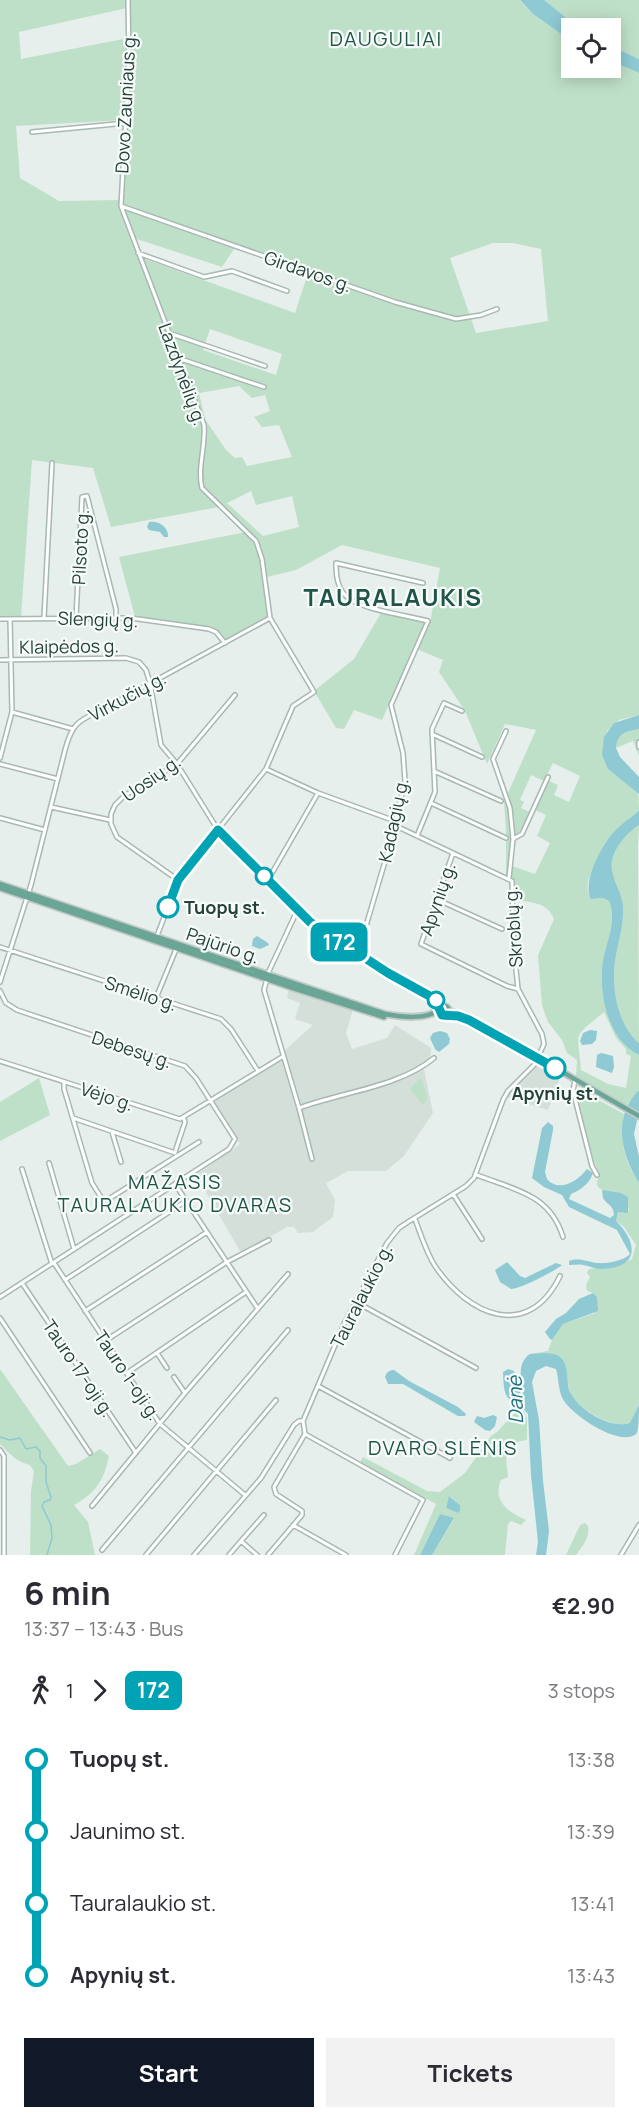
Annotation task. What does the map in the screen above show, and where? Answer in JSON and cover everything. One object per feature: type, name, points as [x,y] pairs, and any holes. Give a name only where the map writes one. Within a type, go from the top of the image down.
[{"type":"main road","name":"Pajūrio g.","points":[[0,886],[267,977],[385,1014],[404,1017],[428,1016],[441,1009],[469,1020],[538,1059]]},
{"type":"main road","name":"Pajūrio g.","points":[[27,895],[157,936],[267,977]]},
{"type":"main road","points":[[441,1009],[448,1013]]},
{"type":"main road","points":[[538,1059],[639,1116]]},
{"type":"street","name":"Dovo Zauniaus g.","points":[[121,206],[129,60],[128,0]]},
{"type":"street","points":[[32,132],[126,123]]},
{"type":"street","name":"Lazdynėlių g.","points":[[121,206],[204,425],[202,488],[256,541],[264,568],[270,618],[314,692],[293,706],[266,769]]},
{"type":"street","name":"Girdavos g.","points":[[121,206],[395,302],[456,319],[481,315],[497,309]]},
{"type":"street","points":[[138,254],[204,277],[232,272],[287,291]]},
{"type":"street","points":[[169,333],[266,366]]},
{"type":"street","points":[[178,358],[264,387]]},
{"type":"street","points":[[44,618],[52,464]]},
{"type":"street","name":"Pilsoto g.","points":[[76,618],[82,497],[87,496],[116,609],[116,617]]},
{"type":"street","name":"Kadagių g.","points":[[358,953],[405,781],[403,753],[391,705],[428,621],[357,604],[346,597],[336,577],[336,562],[423,583]]},
{"type":"street","name":"Slengių g.","points":[[0,619],[131,618],[209,629],[216,632],[225,643]]},
{"type":"street","name":"Virkučių g.","points":[[27,895],[68,739],[73,729],[87,716],[270,618]]},
{"type":"street","points":[[0,758],[12,712],[10,619]]},
{"type":"street","name":"Klaipėdos g.","points":[[0,660],[134,660],[143,665],[150,683],[161,745],[177,765],[218,830],[297,911],[317,928],[435,999],[441,1009]]},
{"type":"street","name":"Uosių g.","points":[[178,880],[122,842],[115,834],[110,820],[113,808],[120,799],[177,765],[235,695]]},
{"type":"street","points":[[417,836],[435,792],[432,729],[444,703],[462,711]]},
{"type":"street","points":[[12,712],[73,729]]},
{"type":"street","points":[[506,731],[493,759],[510,808],[513,839],[509,878]]},
{"type":"street","points":[[432,734],[482,757]]},
{"type":"street","points":[[639,742],[639,747]]},
{"type":"street","points":[[0,764],[58,779]]},
{"type":"street","points":[[157,936],[178,880],[266,769]]},
{"type":"street","name":"Skroblų g.","points":[[266,769],[318,793],[394,823],[417,836],[509,878],[513,884],[513,944],[518,989],[543,1038],[544,1044],[538,1059]]},
{"type":"street","points":[[434,771],[501,801]]},
{"type":"street","points":[[513,839],[522,834],[548,777]]},
{"type":"street","points":[[268,880],[318,793]]},
{"type":"street","points":[[431,803],[506,838]]},
{"type":"street","points":[[51,807],[110,820]]},
{"type":"street","points":[[0,818],[45,830]]},
{"type":"street","name":"Apynių g.","points":[[453,853],[420,944],[514,990],[518,989]]},
{"type":"street","points":[[0,982],[27,895]]},
{"type":"street","points":[[436,899],[502,929]]},
{"type":"street","points":[[297,911],[264,987],[312,1160]]},
{"type":"street","name":"Smėlio g.","points":[[0,947],[217,1018],[225,1022],[258,1071]]},
{"type":"street","points":[[156,998],[177,947]]},
{"type":"street","name":"Debesų g.","points":[[0,991],[6,1003],[16,1010],[184,1066],[194,1074],[234,1137],[234,1143],[229,1149],[175,1184]]},
{"type":"street","points":[[176,1155],[185,1122],[184,1118],[282,1057]]},
{"type":"street","points":[[299,1108],[394,1080],[423,1067],[434,1058]]},
{"type":"street","points":[[538,1059],[508,1091],[503,1100],[477,1174],[540,1201],[555,1218],[563,1237]]},
{"type":"street","name":"Vėjo g.","points":[[0,1061],[177,1119],[184,1118]]},
{"type":"street","points":[[575,1080],[573,1091],[592,1166],[597,1175]]},
{"type":"street","points":[[64,1082],[72,1118],[92,1183],[104,1202],[199,1142]]},
{"type":"street","points":[[72,1118],[176,1155]]},
{"type":"street","points":[[112,1132],[121,1162]]},
{"type":"street","points":[[49,1163],[74,1249]]},
{"type":"street","name":"Tauro 1-oji g.","points":[[22,1169],[53,1264],[160,1424],[245,1495]]},
{"type":"street","name":"Tauralaukio g.","points":[[303,1421],[339,1334],[387,1243],[399,1228],[470,1183],[477,1174]]},
{"type":"street","points":[[0,1298],[175,1184],[258,1309]]},
{"type":"street","points":[[453,1194],[482,1239]]},
{"type":"street","points":[[65,1280],[186,1200]]},
{"type":"street","points":[[415,1219],[430,1257],[440,1273],[464,1299],[487,1312],[517,1314],[536,1306],[549,1295],[560,1276]]},
{"type":"street","points":[[86,1311],[207,1232]]},
{"type":"street","points":[[105,1341],[226,1262],[269,1240]]},
{"type":"street","points":[[92,1506],[185,1393],[288,1274]]},
{"type":"street","name":"Tauro 17-oji g.","points":[[21,1284],[136,1452]]},
{"type":"street","points":[[127,1373],[246,1292]]},
{"type":"street","points":[[356,1302],[476,1368]]},
{"type":"street","points":[[0,1318],[90,1453]]},
{"type":"street","points":[[102,1550],[288,1330]]},
{"type":"street","points":[[157,1353],[167,1368]]},
{"type":"street","points":[[174,1377],[185,1393]]},
{"type":"street","points":[[318,1386],[450,1458]]},
{"type":"street","points":[[146,1555],[276,1400]]},
{"type":"street","points":[[194,1555],[261,1479],[294,1425],[303,1421],[305,1434],[274,1491],[302,1512],[268,1555]]},
{"type":"street","points":[[305,1434],[423,1500],[395,1555]]},
{"type":"street","points":[[0,1450],[4,1456],[4,1555]]},
{"type":"street","points":[[229,1555],[264,1515]]},
{"type":"street","points":[[293,1525],[346,1555]]},
{"type":"street","points":[[621,1555],[639,1525]]},
{"type":"street","points":[[241,1541],[257,1555]]},
{"type":"shaded area","points":[[289,988],[353,1009],[346,1033],[352,1049],[387,1038],[395,1025],[431,1048],[430,1059],[424,1069],[433,1113],[404,1156],[386,1171],[348,1171],[326,1183],[335,1200],[333,1217],[313,1232],[298,1233],[294,1227],[287,1227],[241,1253],[196,1175],[240,1144],[213,1102],[285,1058],[284,1051],[313,1025],[295,1019],[300,1003],[287,998]]},
{"type":"shaded area","points":[[537,1064],[544,1065],[561,1075],[548,1110],[506,1097]]},
{"type":"green space","points":[[0,0],[127,0],[127,8],[19,32],[21,59],[128,38],[124,120],[16,126],[20,178],[59,201],[119,200],[124,221],[201,423],[200,484],[202,490],[219,507],[111,527],[93,468],[32,460],[21,617],[0,617]]},
{"type":"green space","points":[[130,0],[519,0],[533,14],[561,34],[561,78],[621,78],[621,65],[639,73],[639,715],[619,720],[607,731],[608,769],[637,791],[639,810],[600,857],[588,881],[588,891],[593,899],[603,898],[609,901],[611,908],[612,923],[602,973],[607,1014],[619,1038],[639,1055],[639,1090],[627,1105],[576,1076],[577,1060],[567,1053],[562,1040],[548,1022],[542,1005],[538,955],[554,919],[543,906],[514,900],[514,882],[506,875],[504,802],[536,730],[505,724],[487,764],[465,711],[439,672],[443,660],[414,648],[382,720],[354,710],[344,729],[336,728],[314,691],[354,659],[381,613],[430,623],[440,568],[342,545],[296,570],[267,577],[262,551],[256,538],[203,486],[205,425],[142,258],[295,313],[308,273],[234,249],[222,267],[134,238],[122,195],[129,92]],"holes":[[[493,243],[513,243],[541,249],[548,321],[476,333],[450,258]],[[210,329],[282,354],[276,375],[203,350]],[[239,386],[252,398],[265,395],[270,411],[254,417],[262,427],[279,425],[292,457],[247,466],[242,457],[235,458],[226,450],[205,419],[199,393]],[[251,491],[256,505],[292,496],[299,527],[263,536],[227,503]],[[553,763],[580,776],[569,802],[554,795],[558,785],[547,780],[535,810],[546,815],[537,836],[550,843],[535,874],[512,866],[514,835],[519,833],[530,812],[521,808],[524,802],[520,800],[531,775],[544,781]],[[604,1012],[616,1038],[626,1049],[626,1054],[631,1056],[626,1088],[608,1084],[581,1070],[579,1036]]]},
{"type":"green space","points":[[544,0],[639,0],[639,59],[621,51],[621,18],[566,18]]},
{"type":"green space","points":[[246,532],[256,544],[259,552],[267,618],[225,641],[217,631],[208,627],[135,617],[119,557]]},
{"type":"green space","points":[[639,729],[639,756],[633,741],[616,748],[621,736]]},
{"type":"green space","points":[[639,825],[639,1043],[625,1026],[615,991],[614,967],[623,906],[614,878],[612,861],[619,845]]},
{"type":"green space","points":[[39,1078],[50,1115],[0,1141],[0,1102]]},
{"type":"green space","points":[[420,1078],[427,1096],[426,1102],[422,1104],[410,1089]]},
{"type":"green space","points":[[580,1090],[624,1114],[622,1133],[624,1150],[629,1166],[639,1183],[639,1405],[631,1423],[606,1421],[588,1412],[570,1393],[553,1354],[530,1354],[548,1351],[552,1340],[563,1324],[595,1313],[593,1293],[587,1291],[586,1285],[590,1277],[587,1273],[589,1269],[627,1262],[632,1259],[636,1245],[624,1227],[616,1221],[618,1212],[629,1210],[621,1193],[598,1187],[599,1173],[593,1159],[577,1097]]},
{"type":"green space","points":[[0,1369],[68,1466],[76,1464],[100,1449],[109,1456],[105,1472],[98,1485],[88,1496],[74,1505],[88,1522],[95,1555],[30,1555],[31,1491],[34,1471],[30,1465],[17,1459],[0,1444]]},
{"type":"green space","points":[[517,1410],[524,1411],[527,1418],[527,1440],[509,1447],[506,1457],[508,1477],[501,1480],[499,1494],[500,1500],[508,1510],[526,1520],[521,1525],[511,1521],[508,1524],[505,1555],[432,1555],[454,1519],[440,1514],[420,1555],[414,1555],[436,1504],[360,1462],[363,1457],[427,1491],[440,1492],[465,1473],[491,1436]],"holes":[[[450,1496],[460,1505],[458,1513],[446,1508]]]},
{"type":"green space","points":[[585,1523],[588,1530],[583,1545],[576,1555],[566,1555],[580,1525]]},
{"type":"water","points":[[520,0],[544,0],[566,18],[561,18],[561,34],[533,14]]},
{"type":"water","points":[[621,51],[639,59],[639,73],[621,65]]},
{"type":"water","points":[[149,522],[162,525],[167,530],[168,537],[164,537],[160,532],[149,530],[147,527]]},
{"type":"water","points":[[639,715],[639,729],[621,736],[616,748],[620,757],[639,777],[639,794],[608,769],[602,755],[604,737],[614,723]]},
{"type":"water","points":[[639,810],[639,825],[619,845],[612,861],[612,867],[623,906],[614,967],[615,991],[625,1026],[639,1043],[639,1055],[619,1038],[607,1014],[602,973],[612,923],[611,908],[609,901],[603,898],[591,899],[589,882],[591,872],[606,842]]},
{"type":"water","points":[[257,936],[269,945],[260,949],[252,946],[253,939]]},
{"type":"water","points":[[590,1030],[597,1031],[596,1040],[592,1044],[582,1045],[580,1041],[583,1033]]},
{"type":"water","points":[[440,1031],[447,1033],[450,1039],[449,1044],[439,1052],[430,1038],[433,1033]]},
{"type":"water","points":[[601,1053],[613,1056],[612,1073],[596,1067],[597,1055]]},
{"type":"water","points":[[639,1090],[639,1111],[634,1134],[639,1157],[639,1183],[624,1148],[622,1124],[625,1112]]},
{"type":"water","points":[[548,1122],[553,1126],[553,1130],[545,1172],[547,1179],[557,1185],[568,1184],[579,1178],[587,1169],[593,1173],[590,1180],[571,1194],[569,1199],[610,1218],[614,1215],[613,1211],[603,1198],[602,1190],[621,1193],[628,1197],[628,1213],[618,1212],[616,1221],[629,1238],[631,1246],[631,1253],[629,1259],[623,1264],[601,1269],[569,1265],[569,1261],[577,1259],[598,1263],[611,1262],[630,1254],[617,1230],[569,1207],[562,1195],[544,1187],[532,1178],[542,1128]]},
{"type":"water","points":[[507,1262],[520,1276],[525,1278],[556,1263],[562,1265],[537,1279],[511,1289],[500,1282],[495,1270]]},
{"type":"water","points":[[593,1293],[597,1297],[598,1311],[563,1324],[552,1340],[550,1339],[545,1332],[556,1319],[566,1313],[579,1299]]},
{"type":"water","name":"Danė","points":[[530,1354],[551,1354],[561,1358],[566,1366],[571,1394],[582,1407],[605,1421],[630,1423],[639,1405],[637,1433],[630,1437],[609,1434],[577,1414],[564,1401],[556,1369],[546,1366],[536,1371],[532,1382],[539,1420],[549,1531],[546,1555],[536,1555],[538,1542],[528,1414],[507,1396],[503,1372],[508,1369],[514,1371],[515,1387],[525,1404],[521,1370],[525,1358]]},
{"type":"water","points":[[394,1370],[409,1381],[458,1407],[466,1414],[465,1416],[458,1416],[403,1384],[388,1384],[385,1377],[388,1372]]},
{"type":"water","points":[[493,1415],[497,1417],[495,1426],[490,1431],[474,1422],[477,1416],[484,1418]]},
{"type":"water","points":[[449,1496],[460,1505],[458,1513],[446,1508]]},
{"type":"water","points":[[440,1514],[454,1518],[432,1555],[420,1555]]},
{"type":"waterway","points":[[0,1437],[10,1440],[20,1438],[26,1449],[36,1447],[46,1466],[46,1482],[51,1497],[42,1506],[51,1525],[52,1538],[47,1555]]},
{"type":"bus line","name":"172","points":[[168,907],[178,880],[218,830],[297,911],[317,928],[388,973],[427,993],[439,1004],[440,1014],[469,1020],[555,1068]]},
{"type":"place","name":"Tuopų st.","points":[[168,907]]},
{"type":"place","name":"Apynių st.","points":[[555,1068]]},
{"type":"district","name":"DAUGULIAI","points":[[386,38]]},
{"type":"district","name":"TAURALAUKIS","points":[[393,596]]},
{"type":"district","name":"MAŽASIS TAURALAUKIO DVARAS","points":[[175,1192]]},
{"type":"district","name":"DVARO SLĖNIS","points":[[443,1447]]}]
